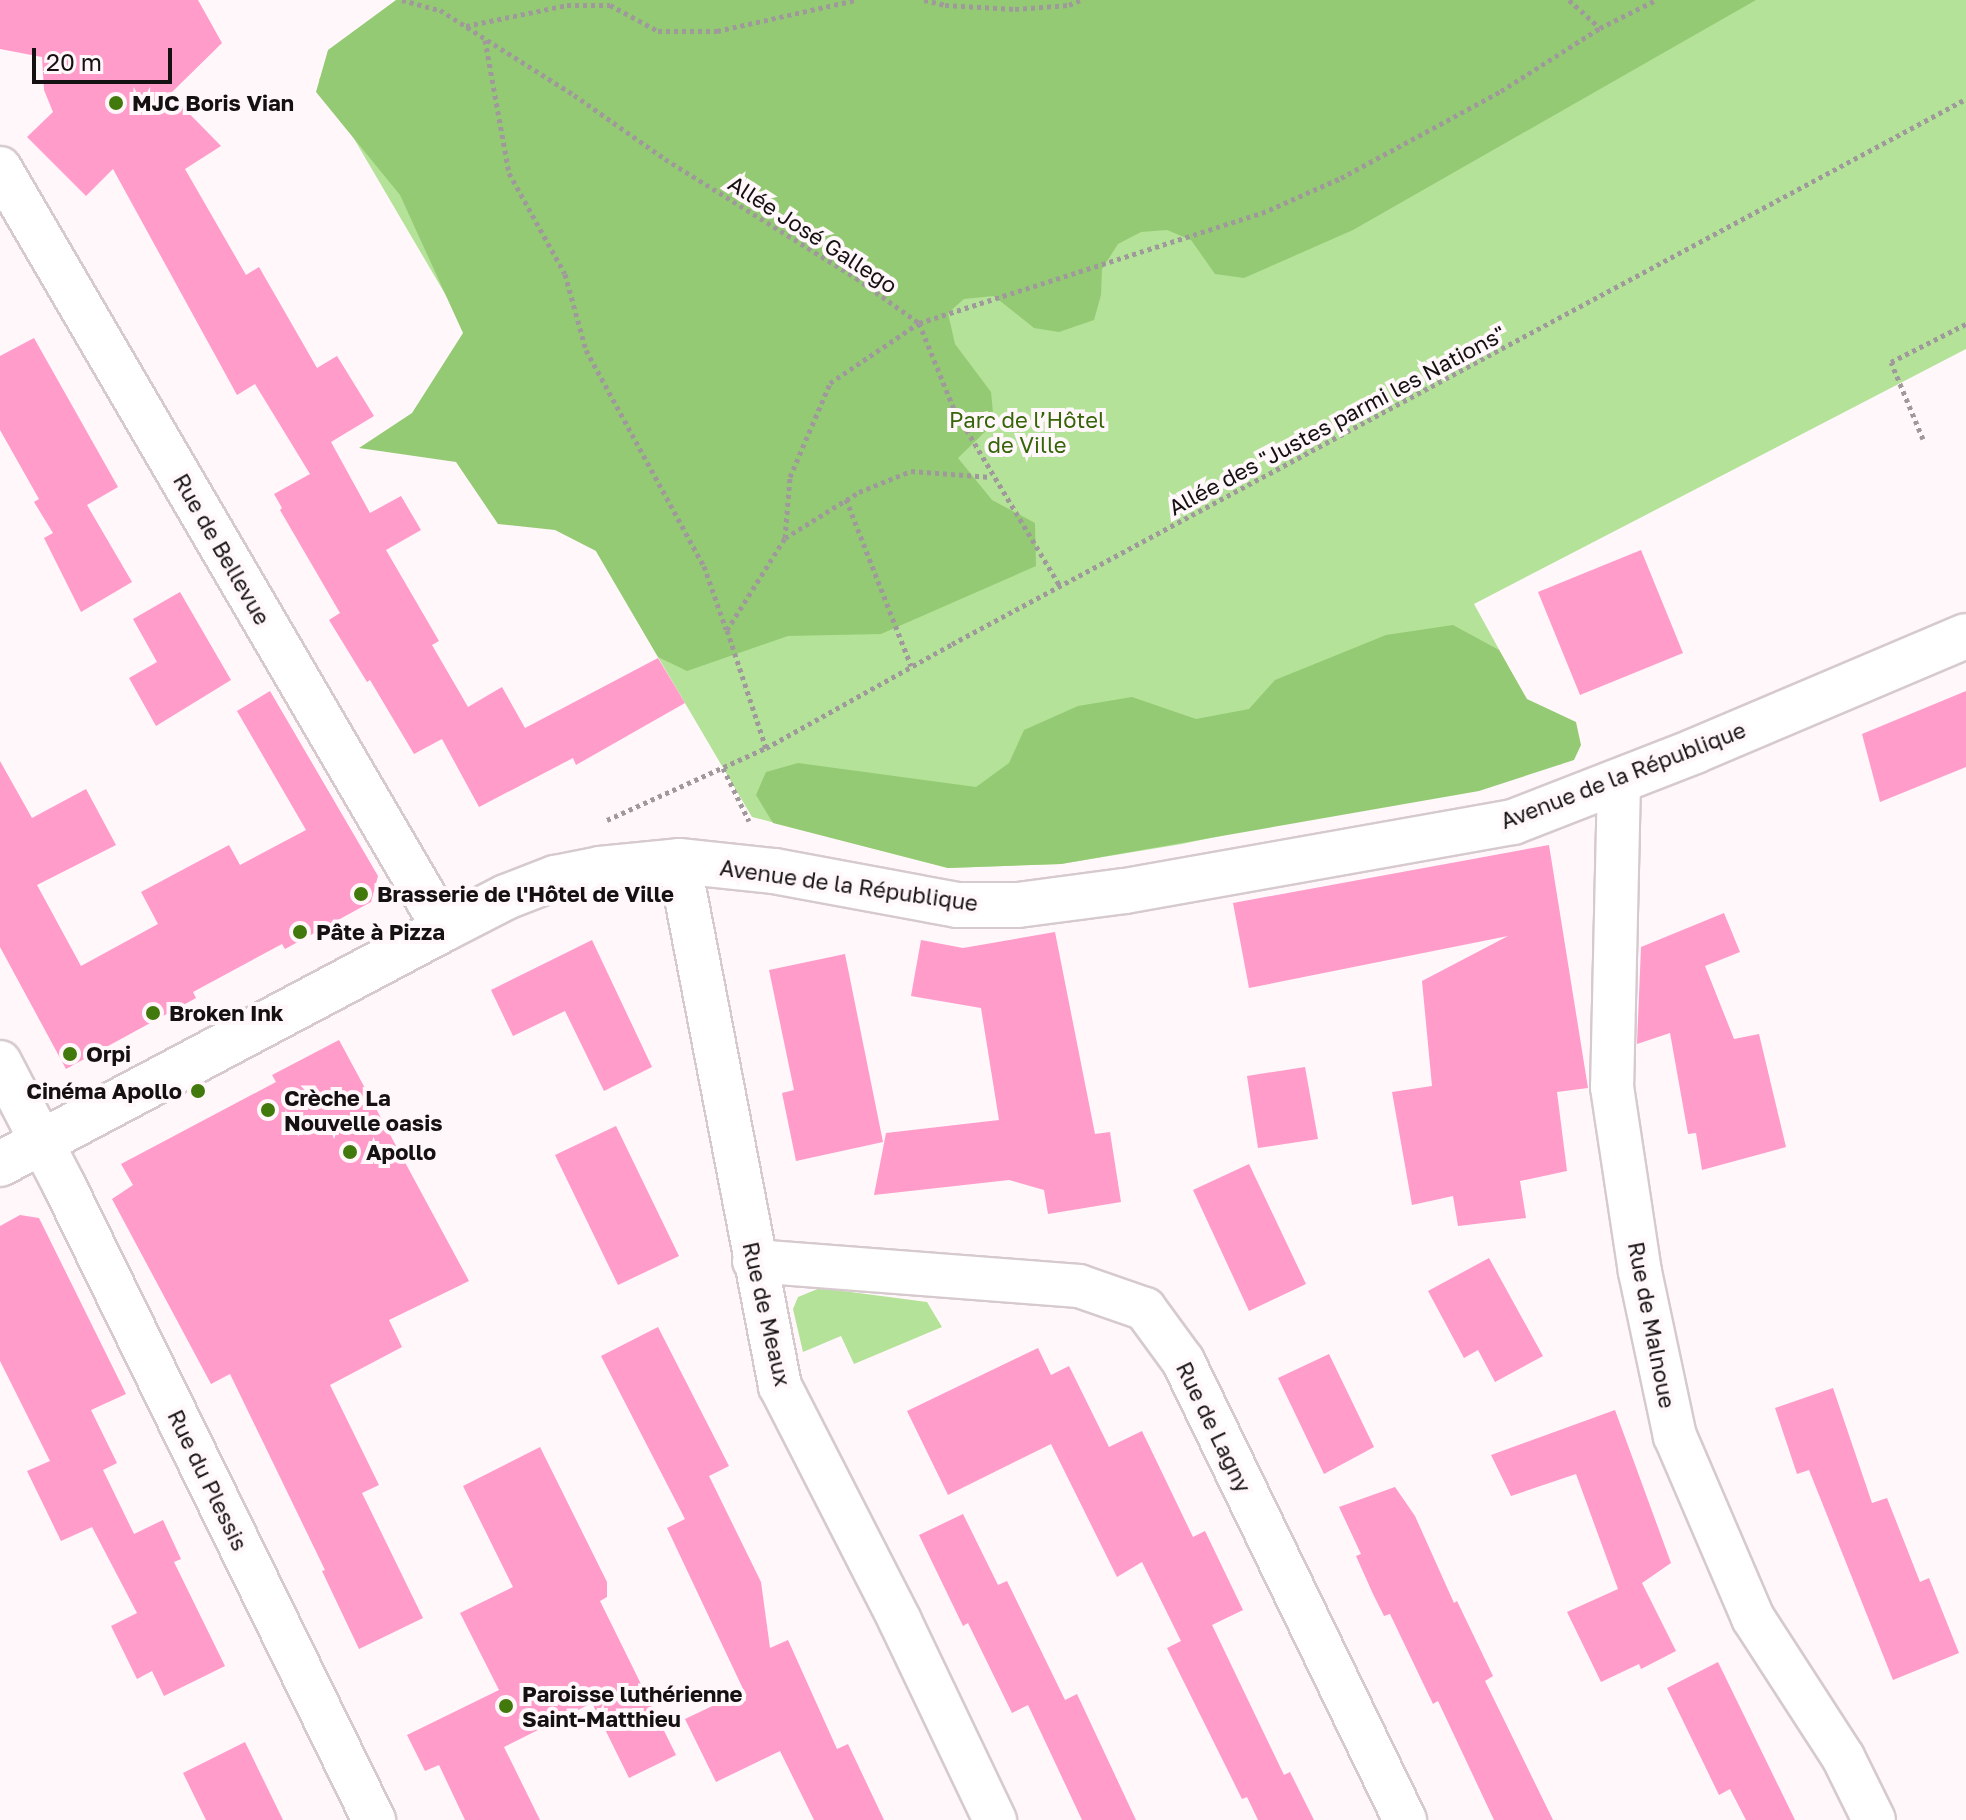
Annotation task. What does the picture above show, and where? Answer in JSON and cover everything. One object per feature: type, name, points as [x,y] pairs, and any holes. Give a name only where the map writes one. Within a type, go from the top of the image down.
[{"type":"street","name":"Rue de Bellevue","points":[[0,168],[444,929]]},
{"type":"street","name":"Avenue de la République","points":[[0,1164],[506,897],[555,878],[600,869],[679,861],[774,871],[957,905],[1018,905],[1125,891],[1513,822],[1619,782],[1966,636]]},
{"type":"street","name":"Rue de Malnoue","points":[[1619,782],[1612,1087],[1640,1272],[1675,1436],[1753,1618],[1843,1757],[1874,1820]]},
{"type":"street","name":"Rue de Meaux","points":[[679,861],[780,1386],[900,1621],[995,1820]]},
{"type":"street","name":"Rue du Plessis","points":[[0,1062],[374,1820]]},
{"type":"street","name":"Rue de Lagny","points":[[754,1261],[1079,1286],[1145,1309],[1183,1361],[1405,1820]]},
{"type":"path","name":"Allée José Gallego","points":[[402,0],[440,10],[574,95],[665,159],[856,278],[919,323]]},
{"type":"path","points":[[465,26],[567,5],[610,5],[658,31],[717,31],[856,0]]},
{"type":"path","points":[[924,0],[945,5],[1015,9],[1069,5],[1080,0]]},
{"type":"path","points":[[1569,0],[1600,28]]},
{"type":"path","points":[[785,538],[790,477],[830,383],[919,323],[1262,213],[1416,139],[1536,71],[1600,28],[1656,0]]},
{"type":"path","points":[[485,39],[509,173],[565,274],[586,350],[704,566],[766,748]]},
{"type":"path","name":"Allée des \"Justes parmi les Nations\"","points":[[723,768],[766,748],[911,666],[1966,99]]},
{"type":"path","points":[[919,323],[954,409],[1060,586]]},
{"type":"path","points":[[1923,439],[1891,362],[1966,324]]},
{"type":"path","points":[[727,630],[785,538],[846,499],[911,471],[992,477]]},
{"type":"path","points":[[846,499],[911,666]]},
{"type":"green space","points":[[396,0],[1756,0],[1353,230],[1244,278],[1215,274],[1191,240],[1167,230],[1141,232],[1118,244],[1102,269],[1101,295],[1094,320],[1059,332],[1034,328],[994,296],[964,299],[948,313],[955,344],[991,392],[994,423],[958,458],[992,500],[1035,523],[1036,566],[881,634],[788,636],[687,671],[658,657],[596,551],[555,530],[498,524],[456,462],[359,448],[412,413],[463,333],[400,195],[316,92],[328,50]]},
{"type":"green space","name":"Parc de l’Hôtel de Ville","points":[[437,0],[1966,0],[1966,349],[1474,604],[1562,764],[1182,844],[1061,864],[948,868],[752,817],[719,761],[319,79]]},
{"type":"green space","points":[[1453,625],[1499,650],[1527,699],[1576,722],[1581,745],[1574,760],[1479,791],[1061,864],[948,868],[773,823],[756,795],[766,772],[798,763],[976,787],[1009,763],[1024,730],[1078,706],[1132,697],[1196,719],[1249,709],[1275,680],[1386,635]]},
{"type":"green space","points":[[820,1288],[927,1302],[942,1327],[854,1364],[841,1336],[803,1352],[793,1309],[798,1297]]},
{"type":"building","points":[[0,0],[198,0],[222,43],[170,94],[221,146],[185,169],[246,275],[259,267],[317,368],[337,356],[374,416],[331,442],[370,513],[401,496],[421,530],[386,550],[439,641],[432,645],[468,707],[502,687],[525,728],[658,658],[685,703],[576,765],[573,758],[479,807],[442,739],[414,754],[370,680],[367,682],[329,620],[340,613],[280,510],[282,508],[274,494],[310,474],[255,384],[237,395],[113,169],[86,196],[27,137],[53,112],[44,90],[42,57],[0,49]]},
{"type":"building","points":[[34,338],[118,487],[87,505],[132,582],[81,612],[44,538],[53,533],[34,502],[39,499],[0,430],[0,356]]},
{"type":"building","points":[[1641,550],[1683,653],[1580,695],[1538,592]]},
{"type":"building","points":[[180,592],[231,680],[156,726],[129,678],[157,662],[133,619]]},
{"type":"building","points":[[270,691],[378,876],[371,902],[285,949],[282,944],[193,992],[196,998],[66,1069],[0,947],[0,761],[32,818],[86,789],[116,845],[37,885],[81,966],[158,924],[141,892],[229,845],[240,865],[306,830],[237,711]]},
{"type":"building","points":[[1966,691],[1966,767],[1880,802],[1862,734]]},
{"type":"building","points":[[1549,845],[1588,1088],[1557,1092],[1567,1171],[1520,1181],[1526,1218],[1458,1226],[1453,1196],[1412,1205],[1392,1092],[1432,1086],[1422,981],[1508,936],[1249,988],[1233,903]]},
{"type":"building","points":[[1724,913],[1740,952],[1705,966],[1734,1039],[1759,1034],[1786,1147],[1702,1170],[1696,1133],[1688,1134],[1670,1033],[1637,1044],[1641,947]]},
{"type":"building","points":[[1055,932],[1095,1134],[1110,1132],[1121,1202],[1048,1214],[1044,1190],[1009,1180],[874,1195],[886,1133],[999,1120],[981,1008],[911,996],[921,940],[963,948]]},
{"type":"building","points":[[592,940],[652,1067],[604,1091],[565,1011],[513,1036],[491,990]]},
{"type":"building","points":[[845,954],[883,1142],[796,1161],[782,1093],[794,1090],[769,970]]},
{"type":"building","points":[[339,1040],[469,1281],[389,1320],[402,1347],[330,1385],[379,1485],[362,1493],[423,1618],[359,1649],[322,1571],[325,1570],[230,1374],[211,1384],[112,1199],[133,1185],[121,1164],[276,1082],[272,1075]]},
{"type":"building","points":[[1305,1067],[1318,1139],[1258,1148],[1247,1076]]},
{"type":"building","points":[[616,1126],[679,1256],[618,1285],[555,1155]]},
{"type":"building","points":[[1249,1164],[1306,1284],[1249,1311],[1193,1190]]},
{"type":"building","points":[[20,1215],[39,1218],[126,1394],[91,1410],[117,1463],[103,1470],[134,1534],[163,1520],[181,1559],[174,1562],[225,1666],[164,1696],[152,1671],[137,1679],[111,1626],[137,1613],[92,1527],[61,1541],[27,1471],[50,1461],[0,1361],[0,1226]]},
{"type":"building","points":[[1489,1258],[1543,1356],[1495,1382],[1478,1350],[1464,1358],[1428,1291]]},
{"type":"building","points":[[658,1327],[729,1466],[709,1476],[761,1582],[770,1648],[788,1640],[837,1749],[848,1744],[884,1820],[814,1820],[780,1751],[716,1782],[685,1719],[744,1691],[667,1528],[685,1519],[601,1356]]},
{"type":"building","points":[[1038,1348],[1051,1375],[1069,1366],[1109,1447],[1142,1431],[1193,1537],[1205,1531],[1243,1610],[1212,1625],[1284,1775],[1290,1772],[1314,1820],[1258,1820],[1247,1797],[1242,1799],[1167,1648],[1181,1641],[1142,1562],[1117,1577],[1051,1444],[948,1495],[907,1411]]},
{"type":"building","points":[[1329,1354],[1374,1447],[1324,1474],[1278,1378]]},
{"type":"building","points":[[1833,1388],[1872,1503],[1887,1498],[1920,1582],[1929,1578],[1959,1653],[1893,1680],[1809,1470],[1797,1474],[1775,1408]]},
{"type":"building","points":[[1615,1410],[1671,1563],[1642,1583],[1676,1651],[1641,1669],[1639,1664],[1601,1682],[1567,1612],[1618,1589],[1576,1474],[1511,1496],[1491,1455]]},
{"type":"building","points":[[540,1447],[607,1582],[607,1597],[600,1601],[676,1755],[629,1778],[592,1703],[504,1747],[540,1820],[465,1820],[439,1765],[425,1771],[407,1735],[499,1690],[460,1613],[513,1587],[463,1486]]},
{"type":"building","points":[[1395,1487],[1415,1516],[1454,1603],[1457,1601],[1493,1676],[1485,1681],[1553,1820],[1494,1820],[1438,1701],[1433,1704],[1390,1614],[1384,1616],[1373,1594],[1356,1556],[1361,1554],[1339,1507]]},
{"type":"building","points":[[963,1514],[998,1585],[1007,1581],[1065,1700],[1077,1694],[1136,1820],[1082,1820],[1028,1705],[1012,1713],[968,1623],[963,1626],[919,1535]]},
{"type":"building","points":[[1718,1662],[1795,1820],[1746,1820],[1730,1789],[1719,1795],[1667,1688]]},
{"type":"building","points":[[245,1742],[283,1820],[206,1820],[183,1773]]},
{"type":"place","name":"MJC Boris Vian","points":[[116,103]]},
{"type":"place","name":"Brasserie de l'Hôtel de Ville","points":[[361,894]]},
{"type":"place","name":"Pâte à Pizza","points":[[300,932]]},
{"type":"place","name":"Broken Ink","points":[[153,1013]]},
{"type":"place","name":"Orpi","points":[[70,1054]]},
{"type":"place","name":"Cinéma Apollo","points":[[198,1091]]},
{"type":"place","name":"Crèche La Nouvelle oasis","points":[[268,1110]]},
{"type":"place","name":"Apollo","points":[[350,1152]]},
{"type":"place","name":"Paroisse luthérienne Saint-Matthieu","points":[[506,1706]]}]
